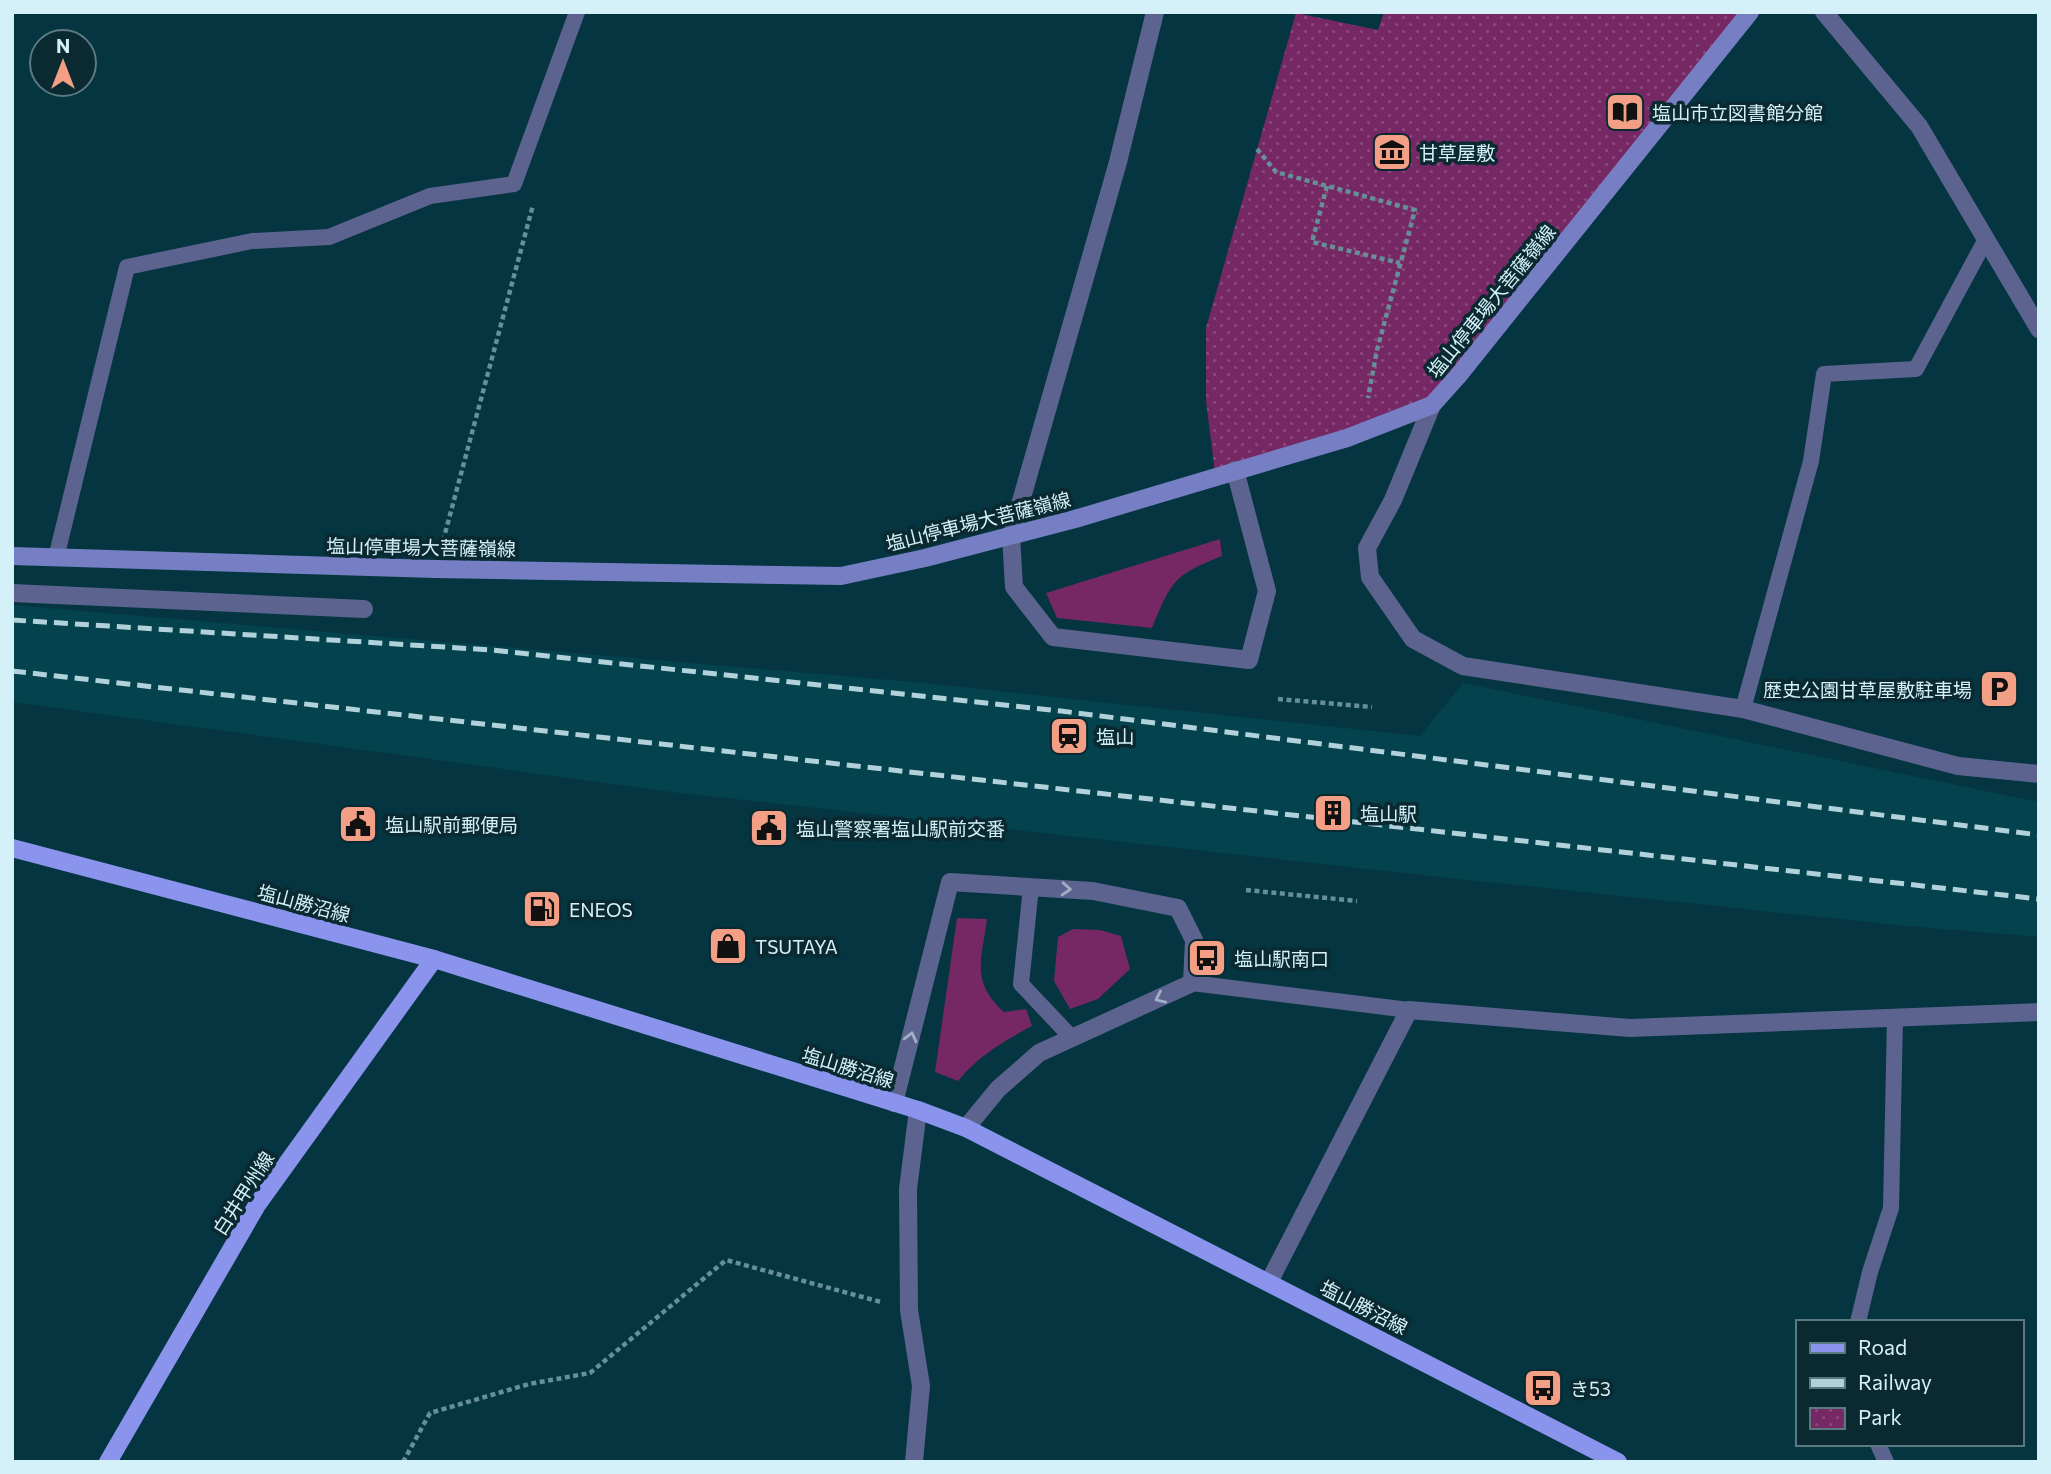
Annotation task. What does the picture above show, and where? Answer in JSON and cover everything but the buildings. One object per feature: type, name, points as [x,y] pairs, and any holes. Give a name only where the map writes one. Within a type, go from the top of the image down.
[{"type":"main road","name":"塩山停車場大菩薩嶺線","points":[[12,556],[435,569],[841,576],[925,558],[1075,519],[1361,433],[1432,405],[1458,376],[1746,14]]},
{"type":"main road","name":"塩山勝沼線","points":[[12,848],[434,959],[918,1110],[966,1128],[1618,1462]]},
{"type":"main road","name":"白井甲州線","points":[[111,1461],[257,1205],[434,959]]},
{"type":"street","points":[[1155,12],[1118,162],[1011,536],[1014,587],[1053,636],[1249,660],[1267,591],[1235,470]]},
{"type":"street","points":[[1824,12],[1919,126],[2039,329]]},
{"type":"street","points":[[1432,405],[1393,500],[1367,548],[1370,577],[1413,639],[1463,666],[1743,709],[1958,766],[2039,774]]},
{"type":"street","points":[[12,593],[365,609]]},
{"type":"street","points":[[894,1103],[950,882],[1093,891],[1178,908],[1194,940],[1192,983],[1039,1053],[998,1089],[966,1128]]},
{"type":"street","points":[[1269,1282],[1409,1010],[1630,1028],[2039,1012]]},
{"type":"street","points":[[914,1462],[921,1386],[909,1310],[908,1189],[918,1110]]},
{"type":"lane","points":[[56,558],[127,267],[252,242],[329,237],[430,196],[514,184],[577,12]]},
{"type":"lane","points":[[1743,709],[1811,461],[1824,374],[1916,369],[1986,239]]},
{"type":"lane","points":[[1031,887],[1021,984],[1072,1038]]},
{"type":"lane","points":[[1192,983],[1409,1010]]},
{"type":"lane","points":[[1858,1320],[1870,1272],[1891,1208],[1895,1018]]},
{"type":"lane","points":[[1879,1446],[1886,1462]]},
{"type":"path","points":[[1257,149],[1276,173],[1415,210],[1377,350],[1361,433]]},
{"type":"path","points":[[435,569],[535,197],[514,184]]},
{"type":"path","points":[[1327,186],[1312,242],[1400,263]]},
{"type":"path","points":[[1278,699],[1372,707]]},
{"type":"path","points":[[1246,890],[1357,901]]},
{"type":"path","points":[[403,1462],[430,1413],[529,1384],[590,1373],[726,1260],[909,1310]]},
{"type":"shaded area","points":[[12,605],[914,682],[1420,736],[1463,683],[2039,802],[2039,937],[1905,926],[1421,875],[671,792],[12,702]]},
{"type":"green space","points":[[1384,12],[1739,12],[1432,405],[1215,473],[1206,401],[1206,328],[1296,13],[1378,30]]},
{"type":"green space","points":[[1220,539],[1222,556],[1184,574],[1176,581],[1152,628],[1057,618],[1046,593]]},
{"type":"green space","points":[[957,918],[987,919],[981,958],[982,979],[986,990],[1004,1012],[1026,1009],[1032,1026],[983,1057],[958,1081],[935,1072]]},
{"type":"green space","points":[[1073,929],[1100,930],[1121,936],[1130,969],[1098,999],[1070,1009],[1054,981],[1058,937]]},
{"type":"railway","points":[[12,620],[492,650],[1061,711],[2039,835]]},
{"type":"railway","points":[[12,671],[2039,899]]},
{"type":"place","name":"塩山市立図書館分館","points":[[1625,112]]},
{"type":"place","name":"甘草屋敷","points":[[1392,152]]},
{"type":"place","name":"歴史公園甘草屋敷駐車場","points":[[1999,689]]},
{"type":"place","name":"塩山","points":[[1069,736]]},
{"type":"place","name":"塩山駅","points":[[1333,813]]},
{"type":"place","name":"塩山駅前郵便局","points":[[358,824]]},
{"type":"place","name":"塩山警察署塩山駅前交番","points":[[769,828]]},
{"type":"place","name":"ENEOS","points":[[542,909]]},
{"type":"place","name":"TSUTAYA","points":[[728,946]]},
{"type":"place","name":"塩山駅南口","points":[[1207,958]]},
{"type":"place","name":"き53","points":[[1543,1388]]}]
